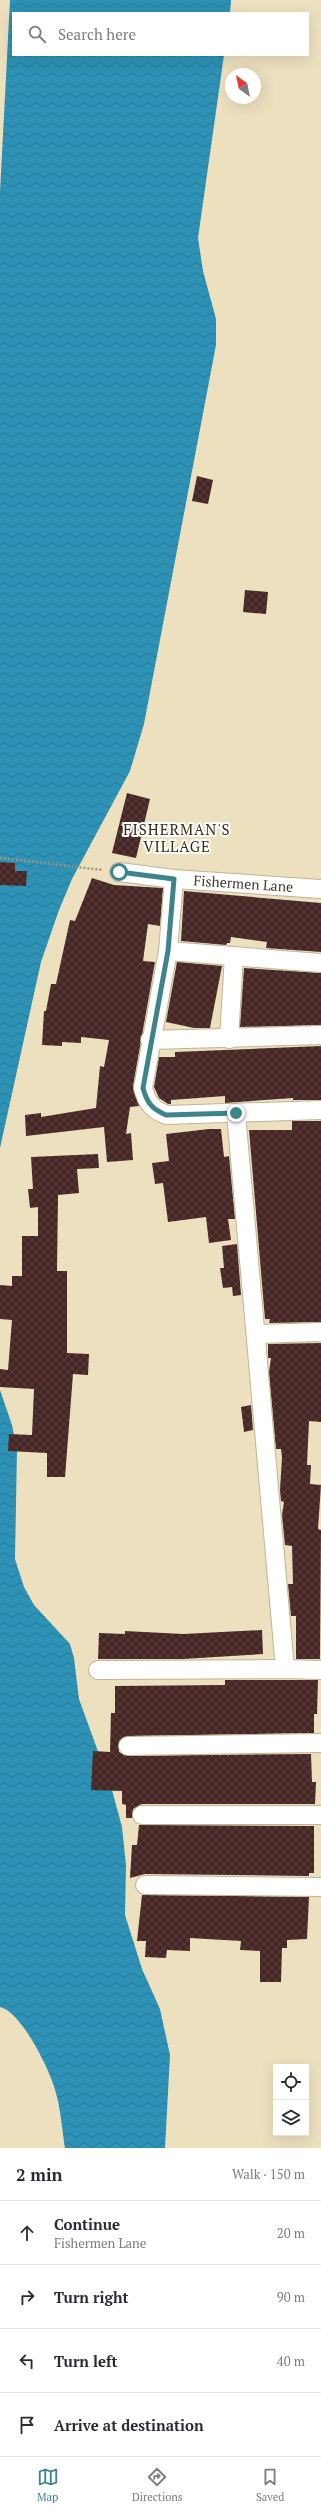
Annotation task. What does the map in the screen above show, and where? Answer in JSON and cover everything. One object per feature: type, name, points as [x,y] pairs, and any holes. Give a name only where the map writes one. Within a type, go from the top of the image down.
[{"type":"street","name":"Fishermen Lane","points":[[119,872],[174,879],[321,890]]},
{"type":"street","points":[[174,879],[168,951],[150,1040],[143,1088],[147,1102],[155,1111],[166,1115],[321,1110]]},
{"type":"street","points":[[168,951],[321,963]]},
{"type":"street","points":[[229,1039],[234,956]]},
{"type":"street","points":[[150,1040],[229,1039],[321,1035]]},
{"type":"street","points":[[236,1113],[257,1334],[285,1668]]},
{"type":"street","points":[[257,1334],[321,1332]]},
{"type":"street","points":[[98,1670],[285,1668],[321,1670]]},
{"type":"street","points":[[128,1746],[321,1743]]},
{"type":"street","points":[[142,1815],[321,1815]]},
{"type":"street","points":[[145,1886],[321,1887]]},
{"type":"path","points":[[0,858],[119,872]]},
{"type":"water","points":[[10,0],[231,0],[230,12],[12,12],[12,56],[224,56],[198,238],[203,271],[216,319],[216,345],[144,724],[130,771],[72,879],[59,910],[41,962],[0,1148],[0,192]]},
{"type":"water","points":[[0,1390],[12,1425],[17,1449],[15,1559],[24,1587],[34,1605],[70,1644],[74,1658],[79,1699],[112,1790],[122,1827],[126,1865],[125,1915],[142,1969],[160,2009],[170,2055],[165,2148],[65,2148],[58,2100],[48,2071],[26,2031],[9,2011],[0,2007]]},
{"type":"building","points":[[197,476],[213,480],[208,504],[192,501]]},
{"type":"building","points":[[245,590],[268,592],[266,614],[243,612]]},
{"type":"building","points":[[127,793],[150,799],[136,858],[112,853]]},
{"type":"building","points":[[0,862],[15,863],[15,871],[27,871],[26,886],[0,885]]},
{"type":"building","points":[[92,878],[114,885],[163,888],[160,926],[148,924],[143,961],[155,962],[133,1086],[139,1106],[130,1107],[126,1134],[131,1133],[133,1160],[107,1162],[104,1127],[26,1136],[25,1115],[41,1113],[41,1117],[96,1108],[100,1066],[104,1067],[109,1040],[81,1037],[81,1043],[62,1042],[62,1046],[42,1045],[44,1011],[46,1011],[51,984],[56,984],[70,920],[75,921]]},
{"type":"building","points":[[184,891],[321,903],[321,952],[266,948],[267,942],[231,937],[230,943],[227,943],[226,945],[181,941]]},
{"type":"building","points":[[177,962],[222,966],[210,1028],[194,1028],[166,1022]]},
{"type":"building","points":[[244,968],[321,973],[321,1025],[240,1027]]},
{"type":"building","points":[[321,1046],[321,1100],[293,1100],[293,1098],[225,1103],[225,1096],[171,1100],[171,1104],[168,1104],[159,1098],[154,1087],[159,1057],[175,1057],[175,1052]]},
{"type":"building","points":[[292,1121],[321,1121],[321,1322],[269,1323],[270,1319],[265,1319],[249,1130],[292,1130]]},
{"type":"building","points":[[221,1129],[224,1157],[229,1156],[235,1219],[228,1219],[231,1240],[209,1243],[206,1217],[168,1222],[163,1183],[155,1184],[152,1163],[169,1161],[166,1134]]},
{"type":"building","points":[[98,1154],[99,1168],[77,1169],[79,1193],[58,1195],[57,1271],[67,1271],[67,1353],[89,1354],[88,1375],[73,1374],[65,1477],[47,1477],[47,1453],[8,1451],[9,1434],[32,1435],[34,1389],[0,1387],[0,1369],[8,1370],[12,1320],[0,1319],[0,1285],[12,1286],[12,1276],[22,1276],[22,1236],[38,1236],[38,1207],[30,1208],[28,1189],[33,1189],[31,1157]]},
{"type":"building","points":[[237,1244],[241,1295],[233,1296],[232,1287],[223,1288],[220,1268],[224,1268],[222,1246]]},
{"type":"building","points":[[321,1343],[321,1422],[309,1421],[307,1465],[311,1465],[310,1484],[321,1485],[318,1529],[321,1530],[320,1659],[296,1659],[296,1616],[291,1616],[288,1584],[293,1584],[292,1546],[285,1545],[282,1515],[284,1502],[281,1501],[280,1490],[282,1457],[281,1449],[276,1449],[269,1372],[271,1358],[268,1358],[268,1344]]},
{"type":"building","points":[[251,1405],[253,1430],[244,1432],[241,1407]]},
{"type":"building","points":[[262,1630],[263,1654],[183,1659],[98,1659],[99,1633],[125,1634],[125,1631],[183,1634]]},
{"type":"building","points":[[225,1680],[318,1680],[317,1714],[314,1714],[314,1733],[128,1736],[119,1741],[119,1752],[128,1756],[311,1754],[312,1782],[316,1782],[315,1804],[142,1804],[133,1809],[132,1818],[126,1818],[126,1805],[122,1804],[122,1791],[91,1790],[93,1751],[110,1752],[111,1713],[115,1713],[115,1686],[225,1685]]},
{"type":"building","points":[[139,1825],[314,1826],[314,1873],[309,1873],[309,1876],[145,1874],[130,1878],[132,1845],[137,1845]]},
{"type":"building","points":[[142,1895],[309,1897],[307,1939],[287,1940],[287,1948],[282,1948],[281,1982],[260,1982],[260,1951],[240,1950],[241,1941],[190,1938],[190,1951],[167,1950],[166,1958],[145,1957],[146,1941],[137,1941]]},
{"type":"district","name":"FISHERMAN'S VILLAGE","points":[[177,838]]},
{"type":"route","points":[[119,872],[174,879],[168,951],[150,1040],[143,1088],[147,1102],[155,1111],[166,1115],[236,1113]]}]
